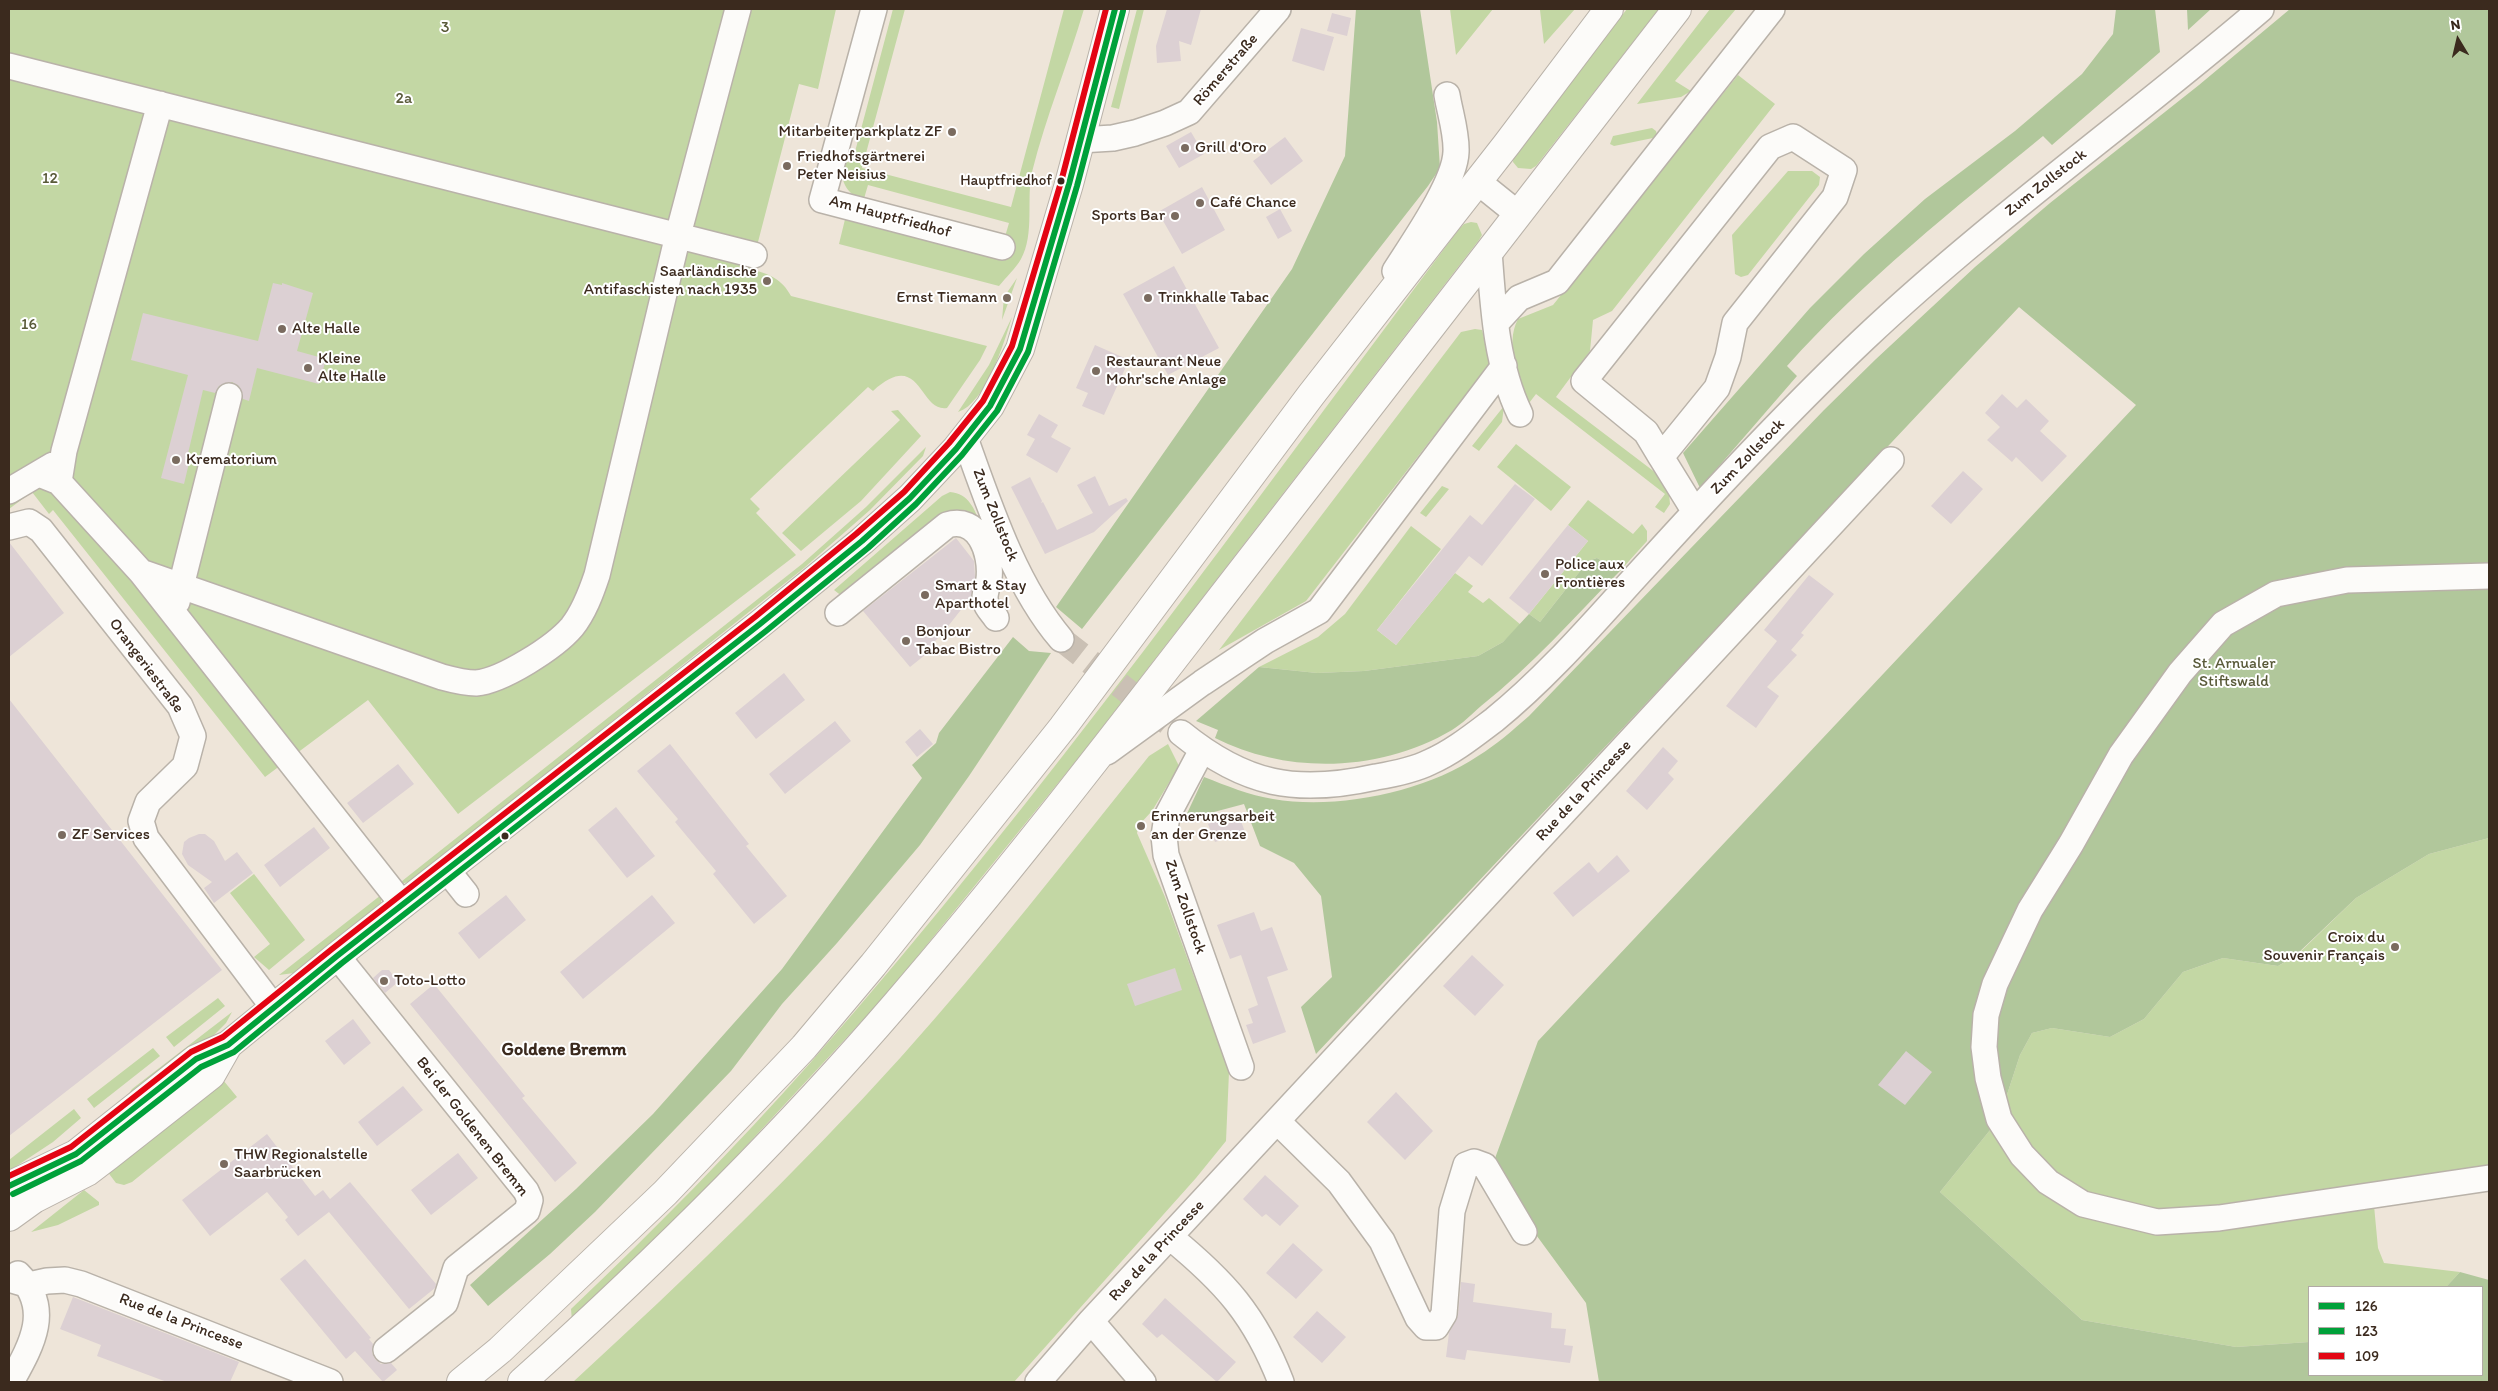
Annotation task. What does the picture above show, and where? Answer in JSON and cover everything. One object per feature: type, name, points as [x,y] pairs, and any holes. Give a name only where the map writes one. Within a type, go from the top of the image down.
[{"type":"main road","points":[[9,1186],[76,1154],[196,1059],[228,1045],[337,956],[812,582],[910,498],[965,438],[994,400],[1020,349],[1080,140],[1115,9]]},
{"type":"main road","points":[[469,1376],[590,1265],[664,1193],[804,1047],[873,965],[1063,727],[1348,347],[1609,9]]},
{"type":"main road","points":[[522,1382],[647,1268],[756,1159],[898,1002],[1093,763],[1677,9]]},
{"type":"main road","points":[[9,1216],[26,1203],[87,1172],[108,1156],[211,1075],[228,1045]]},
{"type":"street","points":[[141,572],[442,677],[463,682],[478,683],[500,676],[536,655],[572,627],[591,594],[678,235],[738,9]]},
{"type":"street","name":"Am Hauptfriedhof","points":[[874,9],[822,200],[1002,247]]},
{"type":"street","name":"Römerstraße","points":[[1080,140],[1113,138],[1135,133],[1190,112],[1278,9]]},
{"type":"street","points":[[1496,323],[1519,298],[1557,282],[1772,9]]},
{"type":"street","name":"Zum Zollstock","points":[[1181,733],[1222,764],[1275,783],[1303,786],[1335,785],[1365,780],[1430,762],[1470,739],[1517,701],[1574,645],[1695,512],[1810,392],[1919,288],[2002,217],[2188,71],[2261,9]]},
{"type":"street","points":[[9,66],[754,255]]},
{"type":"street","points":[[1348,347],[1441,196],[1451,172],[1456,153],[1447,95]]},
{"type":"street","points":[[9,490],[49,478],[64,451],[160,104]]},
{"type":"street","points":[[1661,457],[1717,388],[1728,356],[1735,322],[1835,198],[1844,170],[1793,137],[1770,147],[1584,381],[1646,432],[1661,457],[1695,512]]},
{"type":"street","points":[[1477,181],[1518,214]]},
{"type":"street","points":[[1489,251],[1496,323],[1504,366],[1510,393],[1520,414]]},
{"type":"street","points":[[1093,763],[1202,683],[1265,642],[1318,611],[1504,366]]},
{"type":"street","points":[[174,613],[229,396]]},
{"type":"street","name":"Zum Zollstock","points":[[965,438],[1016,569],[1044,619],[1061,639]]},
{"type":"street","name":"Rue de la Princesse","points":[[1038,1382],[1091,1321],[1891,460]]},
{"type":"street","points":[[49,478],[141,572],[402,905]]},
{"type":"street","name":"Orangeriestraße","points":[[9,527],[29,522],[41,530],[180,706],[193,736],[185,766],[148,802],[141,821],[146,838],[274,1008]]},
{"type":"street","points":[[838,613],[946,525],[956,522],[977,530],[989,563],[989,580],[985,598],[987,606],[996,618]]},
{"type":"street","points":[[2489,576],[2347,580],[2276,594],[2223,624],[2180,672],[2121,755],[2071,844],[2030,910],[1994,984],[1986,1015],[1984,1047],[1988,1078],[1999,1119],[2022,1155],[2048,1182],[2083,1204],[2157,1222],[2219,1218],[2489,1178]]},
{"type":"street","name":"Zum Zollstock","points":[[1202,750],[1167,816],[1164,836],[1166,855],[1241,1067]]},
{"type":"street","points":[[447,870],[466,894]]},
{"type":"street","name":"Bei der Goldenen Bremm","points":[[337,956],[526,1191],[530,1200],[527,1211],[456,1268],[448,1298],[437,1311],[386,1350]]},
{"type":"street","points":[[1277,1121],[1339,1182],[1382,1241],[1418,1318],[1426,1328],[1436,1327],[1444,1314],[1452,1211],[1466,1165],[1474,1162],[1485,1166],[1524,1232]]},
{"type":"street","points":[[1170,1237],[1210,1271],[1231,1293],[1251,1320],[1269,1352],[1281,1382]]},
{"type":"street","points":[[9,1265],[19,1282],[35,1298],[36,1327],[33,1340],[10,1382]]},
{"type":"street","name":"Rue de la Princesse","points":[[19,1282],[47,1281],[82,1284],[330,1382]]},
{"type":"street","points":[[1091,1321],[1143,1382]]},
{"type":"green space","points":[[9,9],[836,9],[818,89],[799,84],[751,269],[779,281],[791,296],[987,346],[980,360],[947,408],[938,407],[930,401],[910,378],[901,376],[889,379],[873,391],[868,387],[750,499],[760,509],[756,513],[796,555],[458,814],[368,700],[265,777],[53,510],[49,514],[32,492],[9,509]]},
{"type":"green space","points":[[893,9],[905,9],[862,168],[1011,207],[1064,9],[1084,9],[1032,172],[1028,239],[1025,249],[1019,262],[999,286],[839,244],[848,207],[1002,247],[1009,223],[868,185],[863,202],[852,194],[845,185],[842,174],[843,161],[852,163]]},
{"type":"green space","points":[[1137,9],[1144,9],[1119,109],[1111,107]]},
{"type":"green space","points":[[1356,9],[1420,9],[1437,122],[1440,168],[1428,186],[1082,629],[1056,607],[1292,269],[1345,156]]},
{"type":"green space","points":[[1450,9],[1493,9],[1456,55]]},
{"type":"green space","points":[[1575,9],[1544,44],[1540,10]]},
{"type":"green space","points":[[1627,9],[1659,9],[1536,166],[1531,169],[1518,168],[1513,162],[1514,151]]},
{"type":"green space","points":[[1710,9],[1736,9],[1675,81],[1691,91],[1681,97],[1637,104]]},
{"type":"green space","points":[[2116,9],[2155,9],[2160,52],[2052,145],[2043,136],[1910,246],[1847,304],[1787,366],[1797,376],[1700,488],[1683,453],[1810,308],[1864,254],[1925,199],[2015,131],[2082,74],[2113,34]]},
{"type":"green space","points":[[2187,9],[2211,9],[2188,30]]},
{"type":"green space","name":"St. Arnualer Stiftswald","points":[[2290,9],[2489,9],[2489,838],[2429,854],[2356,898],[2295,956],[2278,966],[2223,958],[2183,972],[2144,1019],[2110,1037],[2052,1028],[2032,1033],[2020,1055],[1999,1119],[1940,1192],[2082,1320],[2236,1347],[2308,1342],[2308,1376],[2483,1376],[2483,1286],[2447,1286],[2460,1272],[2489,1280],[2489,1382],[1599,1382],[1586,1303],[1490,1172],[1538,1041],[2136,405],[2019,307],[1316,1054],[1301,1007],[1332,977],[1321,896],[1294,863],[1260,846],[1244,804],[1184,820],[1204,777],[1247,793],[1273,799],[1298,802],[1352,800],[1407,788],[1433,779],[1457,769],[1491,747],[1529,716],[1824,410],[1876,359],[1975,267],[2050,203],[2199,85]]},
{"type":"green space","points":[[1738,75],[1775,104],[1612,311],[1593,320],[1590,351],[1556,397],[1656,473],[1669,493],[1670,504],[1664,513],[1655,507],[1665,494],[1536,394],[1526,407],[1515,363],[1512,340],[1518,319],[1553,305]]},
{"type":"green space","points":[[1652,128],[1656,131],[1657,135],[1653,138],[1614,146],[1610,144],[1613,136]]},
{"type":"green space","points":[[1788,171],[1812,171],[1820,177],[1819,185],[1748,275],[1741,277],[1735,274],[1732,235]]},
{"type":"green space","points":[[1477,223],[1482,235],[1479,240],[1080,756],[887,994],[685,1212],[572,1321],[571,1309],[694,1188],[753,1126],[897,962],[1062,757],[1143,652],[1459,229],[1464,224]]},
{"type":"green space","points":[[1017,278],[1002,320],[1004,297]]},
{"type":"green space","points":[[1012,317],[999,356],[985,385],[968,406],[958,412],[989,365]]},
{"type":"green space","points":[[1475,329],[1482,330],[1491,362],[1306,601],[1219,650],[1461,332]]},
{"type":"green space","points":[[1504,406],[1502,422],[1479,451],[1472,446]]},
{"type":"green space","points":[[898,410],[921,436],[861,501],[801,551],[782,533],[900,420],[891,411]]},
{"type":"green space","points":[[1516,444],[1571,487],[1551,511],[1497,467]]},
{"type":"green space","points":[[926,447],[923,456],[870,510],[804,568],[412,881],[397,885],[802,564],[866,507]]},
{"type":"green space","points":[[1442,486],[1449,489],[1426,517],[1420,513]]},
{"type":"green space","points":[[950,492],[962,496],[970,503],[981,525],[973,518],[843,597],[834,590],[942,496]]},
{"type":"green space","points":[[1588,500],[1633,534],[1642,524],[1647,531],[1647,541],[1620,571],[1597,558],[1588,561],[1540,622],[1529,614],[1588,541],[1568,525]]},
{"type":"green space","points":[[1411,526],[1441,549],[1377,630],[1396,645],[1455,573],[1473,586],[1468,592],[1483,603],[1489,598],[1521,625],[1503,642],[1478,656],[1364,671],[1317,673],[1259,667],[1318,637],[1345,614]]},
{"type":"green space","points":[[1597,558],[1620,571],[1536,658],[1500,691],[1456,728],[1424,744],[1395,754],[1365,761],[1334,764],[1303,763],[1243,750],[1215,738],[1218,730],[1196,721],[1259,667],[1317,673],[1364,671],[1478,656],[1503,642],[1529,614],[1540,622],[1588,561]]},
{"type":"green space","points":[[1013,637],[1029,651],[1051,653],[969,776],[920,845],[837,943],[782,1004],[731,1071],[595,1212],[550,1254],[488,1306],[470,1285],[576,1189],[653,1114],[782,969],[922,778],[912,765],[936,743],[939,733]]},
{"type":"green space","points":[[1168,744],[1179,766],[1152,811],[1139,825],[1137,833],[1165,897],[1229,1072],[1226,1141],[1196,1178],[1014,1382],[573,1382],[782,1183],[862,1099],[965,983],[1149,756]]},
{"type":"green space","points":[[2489,838],[2489,1178],[2373,1195],[2378,1248],[2384,1263],[2460,1272],[2447,1286],[2308,1286],[2308,1342],[2236,1347],[2082,1320],[1940,1192],[1999,1119],[2020,1055],[2032,1033],[2052,1028],[2110,1037],[2144,1019],[2183,972],[2223,958],[2278,966],[2296,956],[2356,898],[2429,854]]},
{"type":"green space","points":[[254,874],[305,940],[269,970],[254,957],[270,944],[230,893]]},
{"type":"green space","points":[[381,895],[381,903],[294,973],[279,975]]},
{"type":"green space","points":[[218,998],[225,1006],[174,1047],[166,1037]]},
{"type":"green space","points":[[232,1012],[226,1023],[212,1037],[116,1113],[132,1089]]},
{"type":"green space","points":[[153,1048],[160,1056],[94,1108],[87,1099]]},
{"type":"green space","points":[[223,1080],[237,1097],[132,1182],[124,1185],[116,1183],[107,1171]]},
{"type":"green space","points":[[74,1109],[81,1118],[53,1142],[9,1171],[9,1160]]},
{"type":"green space","points":[[84,1190],[99,1202],[99,1205],[58,1225],[31,1232]]},
{"type":"building","points":[[1167,9],[1201,9],[1191,45],[1179,41],[1181,61],[1157,63],[1156,46]]},
{"type":"building","points":[[1332,13],[1351,18],[1347,36],[1327,31]]},
{"type":"building","points":[[1301,28],[1334,37],[1324,71],[1292,61]]},
{"type":"building","points":[[1191,132],[1204,154],[1179,168],[1166,146]]},
{"type":"building","points":[[1285,137],[1303,161],[1271,185],[1253,161]]},
{"type":"building","points":[[1202,187],[1225,230],[1182,254],[1158,212]]},
{"type":"building","points":[[1280,209],[1292,231],[1278,239],[1266,217]]},
{"type":"building","points":[[1174,266],[1219,348],[1168,375],[1123,294]]},
{"type":"building","points":[[273,283],[282,285],[282,283],[313,293],[297,351],[326,359],[319,384],[257,368],[249,401],[243,399],[239,386],[232,382],[219,386],[215,393],[203,390],[186,462],[189,463],[184,484],[161,478],[188,375],[131,360],[143,313],[258,341]]},
{"type":"building","points":[[1095,345],[1129,360],[1104,415],[1082,406],[1088,393],[1076,388]]},
{"type":"building","points":[[2002,394],[2017,408],[2026,399],[2049,421],[2040,431],[2067,456],[2042,482],[2016,457],[2012,462],[1987,440],[2000,427],[1985,413]]},
{"type":"building","points":[[1039,414],[1058,425],[1051,437],[1071,448],[1057,473],[1026,455],[1035,439],[1027,435]]},
{"type":"building","points":[[1963,471],[1983,489],[1951,524],[1931,506]]},
{"type":"building","points":[[1095,476],[1109,506],[1126,498],[1128,501],[1094,532],[1045,554],[1011,487],[1030,477],[1042,501],[1041,503],[1043,502],[1057,530],[1093,513],[1077,485]]},
{"type":"building","points":[[1515,484],[1535,499],[1482,566],[1469,556],[1396,645],[1377,630],[1470,515],[1482,525]]},
{"type":"building","points":[[1568,525],[1588,541],[1529,614],[1509,598]]},
{"type":"building","points":[[956,538],[974,561],[975,577],[971,597],[942,634],[928,648],[930,651],[910,667],[863,611]]},
{"type":"building","points":[[9,542],[64,613],[9,657]]},
{"type":"building","points":[[1809,575],[1834,594],[1801,633],[1804,635],[1791,650],[1797,655],[1767,687],[1779,696],[1756,728],[1726,706],[1777,641],[1764,630]]},
{"type":"building","points":[[784,673],[805,700],[756,739],[735,713]]},
{"type":"building","name":"ZF Services","points":[[9,699],[222,970],[9,1136]]},
{"type":"building","points":[[835,721],[851,741],[785,794],[769,774]]},
{"type":"building","points":[[920,729],[933,744],[917,757],[905,742]]},
{"type":"building","points":[[670,744],[749,844],[746,846],[787,896],[754,924],[713,874],[716,871],[675,822],[678,819],[637,771]]},
{"type":"building","points":[[1663,747],[1678,761],[1668,773],[1674,779],[1647,810],[1626,791]]},
{"type":"building","points":[[398,764],[414,784],[363,823],[347,803]]},
{"type":"building","points":[[616,807],[655,856],[627,878],[588,830]]},
{"type":"building","points":[[1238,813],[1245,832],[1215,842],[1208,824]]},
{"type":"building","points":[[314,827],[330,848],[280,887],[264,865]]},
{"type":"building","points":[[199,834],[205,834],[214,841],[225,861],[237,852],[253,873],[214,903],[204,888],[212,882],[188,865],[182,854],[184,842]]},
{"type":"building","points":[[1617,855],[1630,871],[1573,917],[1553,893],[1589,862],[1598,873]]},
{"type":"building","points":[[506,895],[526,920],[479,959],[458,933]]},
{"type":"building","points":[[652,895],[675,923],[583,999],[560,972]]},
{"type":"building","points":[[1254,912],[1261,931],[1272,927],[1288,970],[1267,977],[1286,1032],[1253,1044],[1246,1025],[1253,1023],[1248,1009],[1258,1005],[1241,955],[1230,959],[1217,925]]},
{"type":"building","points":[[1472,955],[1504,985],[1475,1016],[1443,986]]},
{"type":"building","points":[[1175,968],[1182,990],[1135,1006],[1127,984]]},
{"type":"building","name":"Toto-Lotto","points":[[382,970],[389,970],[398,982],[385,993],[373,978]]},
{"type":"building","points":[[434,984],[525,1096],[522,1098],[577,1163],[555,1182],[410,1004]]},
{"type":"building","points":[[353,1019],[371,1043],[344,1065],[325,1041]]},
{"type":"building","points":[[1906,1051],[1932,1072],[1905,1105],[1878,1085]]},
{"type":"building","points":[[403,1086],[423,1110],[377,1146],[358,1122]]},
{"type":"building","points":[[1396,1092],[1433,1131],[1405,1160],[1367,1122]]},
{"type":"building","points":[[267,1134],[315,1196],[323,1190],[330,1199],[350,1182],[436,1284],[435,1288],[409,1309],[329,1212],[298,1236],[285,1220],[288,1217],[267,1192],[210,1236],[182,1200]]},
{"type":"building","points":[[458,1153],[478,1178],[431,1215],[411,1190]]},
{"type":"building","points":[[1265,1175],[1299,1206],[1280,1226],[1266,1214],[1262,1217],[1243,1199]]},
{"type":"building","points":[[1293,1243],[1323,1270],[1296,1299],[1266,1273]]},
{"type":"building","points":[[305,1259],[371,1338],[369,1339],[373,1344],[372,1353],[375,1359],[381,1364],[391,1363],[397,1370],[383,1382],[355,1351],[346,1359],[280,1279]]},
{"type":"building","points":[[1461,1282],[1475,1284],[1473,1302],[1552,1313],[1551,1328],[1566,1329],[1564,1345],[1573,1346],[1570,1363],[1467,1350],[1465,1360],[1446,1357],[1449,1333],[1458,1315]]},
{"type":"building","points":[[73,1297],[239,1362],[230,1382],[167,1382],[97,1356],[101,1345],[60,1329]]},
{"type":"building","points":[[1165,1298],[1236,1362],[1217,1382],[1162,1334],[1157,1338],[1142,1324]]},
{"type":"building","points":[[1317,1311],[1346,1337],[1322,1363],[1293,1337]]},
{"type":"tunnel","points":[[1061,639],[1181,733]]},
{"type":"transit line","name":"109","points":[[9,1176],[71,1147],[191,1052],[223,1037],[332,949],[755,617],[904,492],[949,443],[983,401],[1012,346],[1061,182],[1106,9]]},
{"type":"transit line","name":"126","points":[[9,1186],[76,1154],[196,1059],[228,1045],[337,956],[760,624],[862,541],[910,498],[956,449],[990,406],[1020,349],[1069,184],[1115,9]]},
{"type":"transit line","name":"123","points":[[13,1194],[81,1161],[201,1067],[234,1052],[342,963],[766,631],[868,548],[916,504],[962,455],[997,411],[1028,352],[1077,186],[1123,11]]},
{"type":"place","name":"Mitarbeiterparkplatz ZF","points":[[952,132]]},
{"type":"place","name":"Grill d'Oro","points":[[1185,148]]},
{"type":"place","name":"Friedhofsgärtnerei Peter Neisius","points":[[787,166]]},
{"type":"place","name":"Hauptfriedhof","points":[[1061,181]]},
{"type":"place","name":"Café Chance","points":[[1200,203]]},
{"type":"place","name":"Sports Bar","points":[[1175,216]]},
{"type":"place","name":"Saarländische Antifaschisten nach 1935","points":[[767,281]]},
{"type":"place","name":"Ernst Tiemann","points":[[1007,298]]},
{"type":"place","name":"Trinkhalle Tabac","points":[[1148,298]]},
{"type":"place","name":"Alte Halle","points":[[282,329]]},
{"type":"place","name":"Kleine Alte Halle","points":[[308,368]]},
{"type":"place","name":"Restaurant Neue Mohr'sche Anlage","points":[[1096,371]]},
{"type":"place","name":"Krematorium","points":[[176,460]]},
{"type":"place","name":"Police aux Frontières","points":[[1545,574]]},
{"type":"place","name":"Smart & Stay Aparthotel","points":[[925,595]]},
{"type":"place","name":"Bonjour Tabac Bistro","points":[[906,641]]},
{"type":"place","name":"Erinnerungsarbeit an der Grenze","points":[[1141,826]]},
{"type":"place","name":"ZF Services","points":[[62,835]]},
{"type":"place","name":"Croix du Souvenir Français","points":[[2395,947]]},
{"type":"place","name":"Toto-Lotto","points":[[384,981]]},
{"type":"place","name":"THW Regionalstelle Saarbrücken","points":[[224,1164]]},
{"type":"district","name":"Goldene Bremm","points":[[564,1050]]},
{"type":"park label","name":"3","points":[[445,28]]},
{"type":"park label","name":"2a","points":[[404,99]]},
{"type":"park label","name":"12","points":[[50,179]]},
{"type":"park label","name":"16","points":[[29,325]]}]
